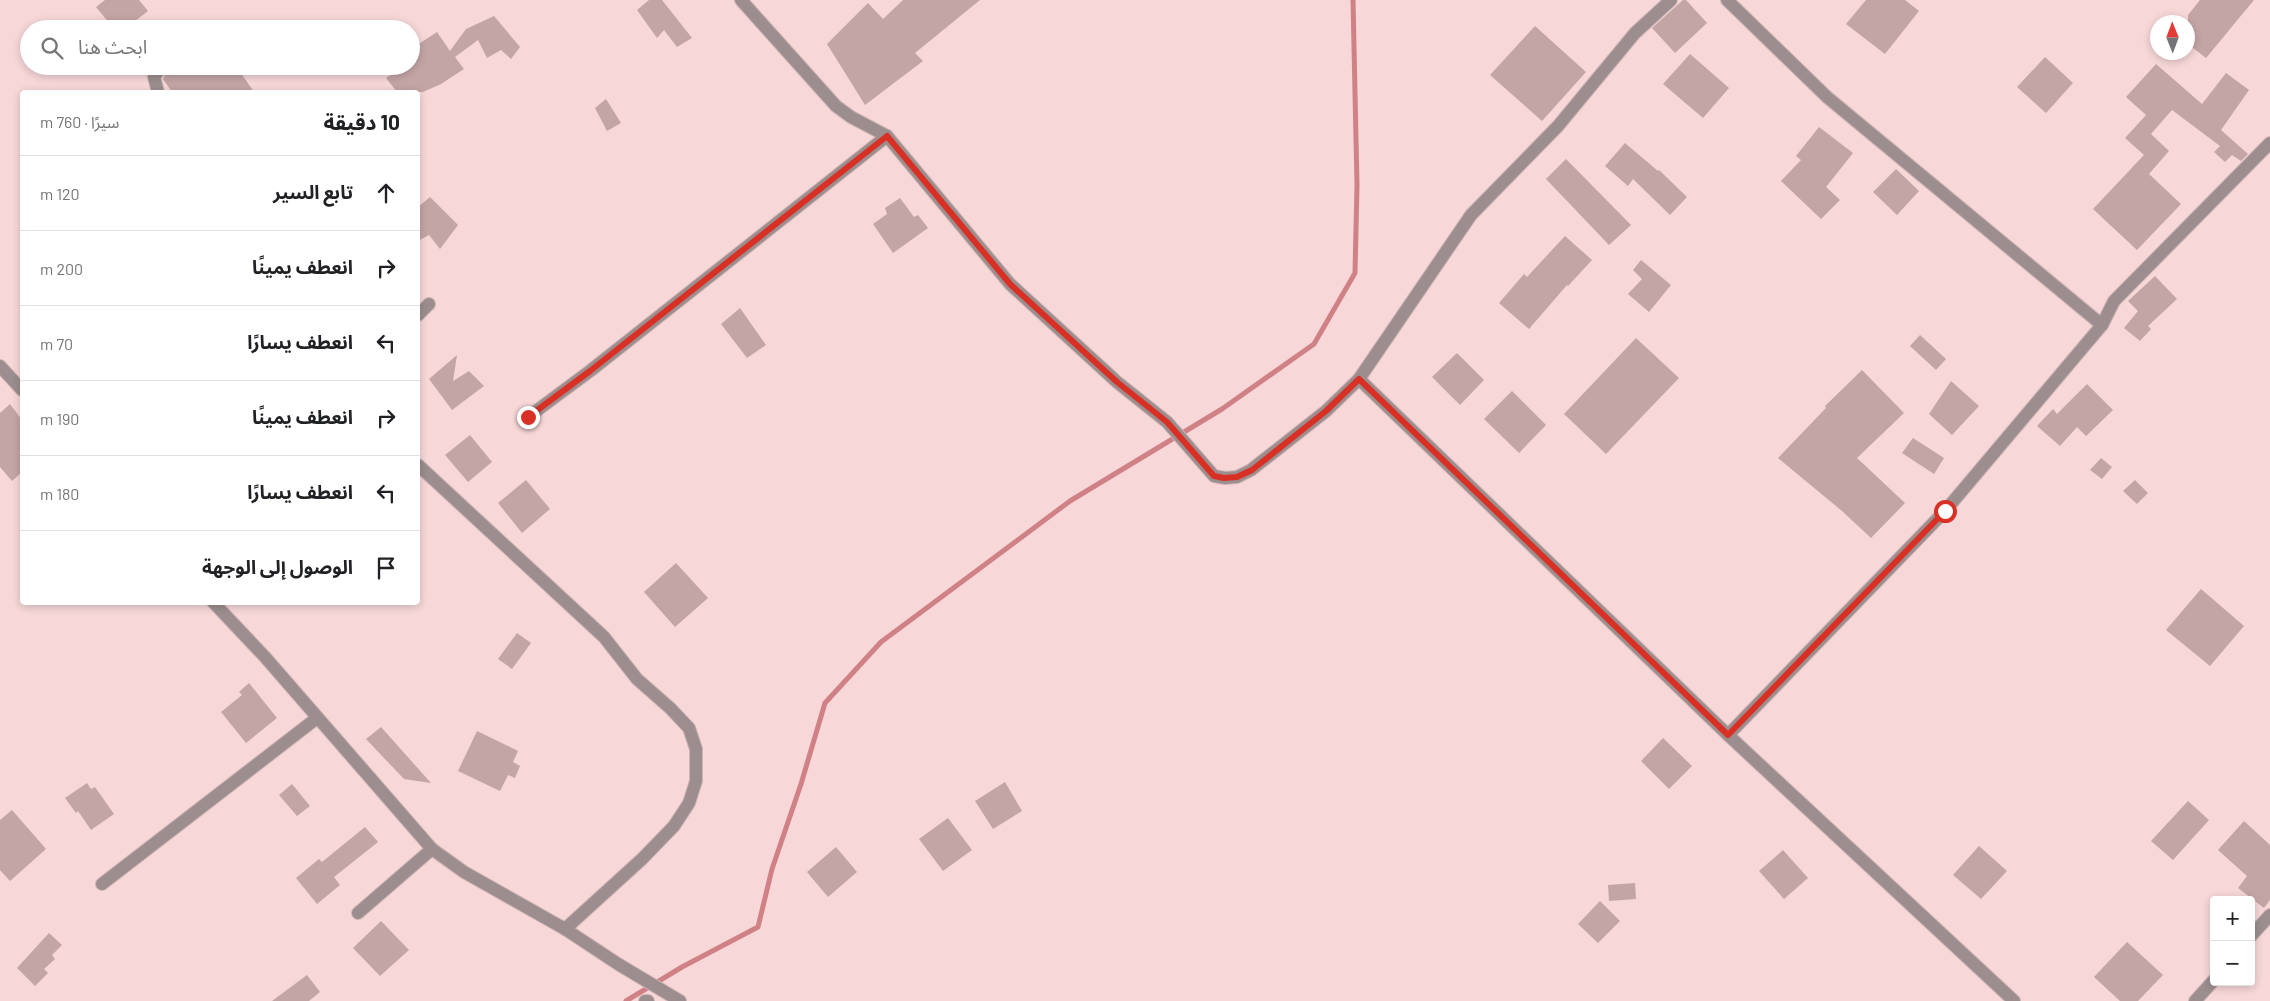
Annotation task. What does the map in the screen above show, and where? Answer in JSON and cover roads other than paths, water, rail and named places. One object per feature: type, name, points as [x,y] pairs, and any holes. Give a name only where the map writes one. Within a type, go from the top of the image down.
[{"type":"street","points":[[741,0],[836,106],[851,118],[887,136],[1010,284],[1117,382],[1167,422],[1214,476],[1224,478],[1237,477],[1252,470],[1326,411],[1359,379],[1471,215],[1558,126],[1635,33],[1671,0]]},
{"type":"street","points":[[1727,0],[1827,97],[2102,325]]},
{"type":"street","points":[[155,75],[154,77],[157,90]]},
{"type":"street","points":[[528,417],[590,371],[887,136]]},
{"type":"street","points":[[1728,735],[1945,511],[2102,325],[2114,302],[2270,143]]},
{"type":"street","points":[[420,313],[429,304]]},
{"type":"street","points":[[0,366],[20,388]]},
{"type":"street","points":[[1359,379],[1728,735],[2014,1001]]},
{"type":"street","points":[[420,467],[604,637],[637,678],[689,728],[696,749],[696,781],[690,803],[674,826],[642,859],[565,929]]},
{"type":"street","points":[[216,605],[265,657],[432,849],[464,872],[565,929],[618,964],[680,1001]]},
{"type":"street","points":[[102,884],[317,718]]},
{"type":"street","points":[[358,913],[432,849]]},
{"type":"street","points":[[2255,932],[2270,915]]},
{"type":"street","points":[[2195,1001],[2210,984]]},
{"type":"waterway","points":[[626,1001],[682,967],[758,927],[772,869],[801,784],[825,703],[881,642],[1070,501],[1222,409],[1314,344],[1355,273],[1357,185],[1353,0]]}]
